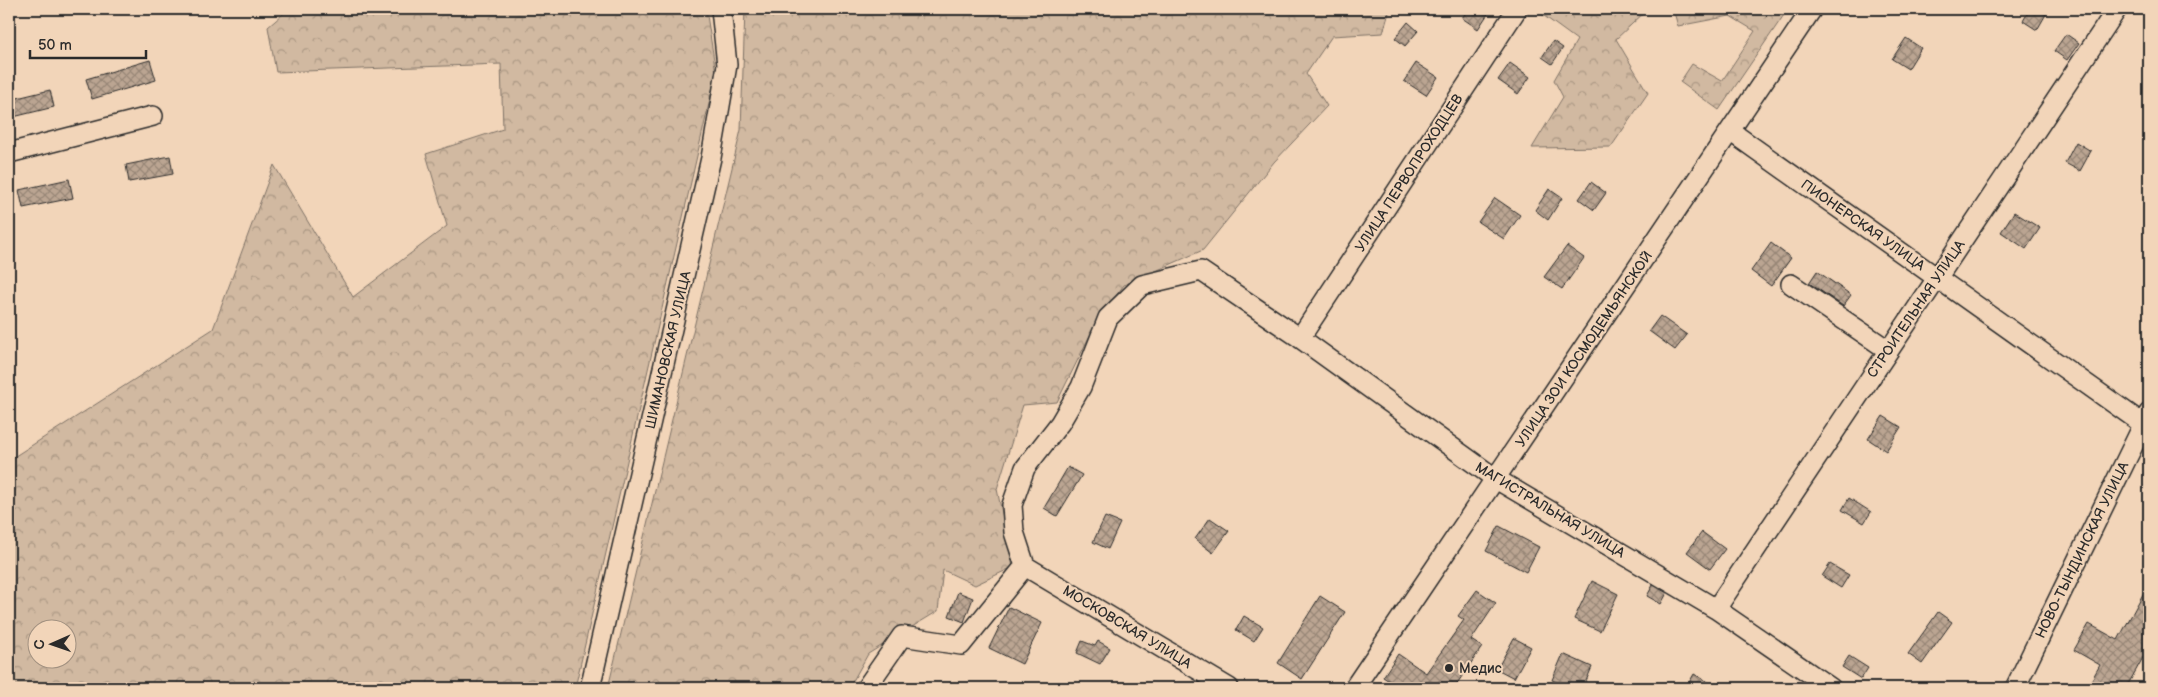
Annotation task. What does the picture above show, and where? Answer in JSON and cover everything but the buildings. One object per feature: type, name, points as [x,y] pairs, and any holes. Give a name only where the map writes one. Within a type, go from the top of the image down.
[{"type":"street","name":"ШИМАНОВСКАЯ УЛИЦА","points":[[590,688],[711,158],[727,65],[721,9]]},
{"type":"street","name":"УЛИЦА ПЕРВОПРОХОДЦЕВ","points":[[1300,338],[1518,9]]},
{"type":"street","name":"УЛИЦА ЗОИ КОСМОДЕМЬЯНСКОЙ","points":[[1354,688],[1812,9]]},
{"type":"street","name":"СТРОИТЕЛЬНАЯ УЛИЦА","points":[[1716,609],[2117,9]]},
{"type":"street","points":[[9,153],[153,116]]},
{"type":"street","name":"ПИОНЕРСКАЯ УЛИЦА","points":[[1730,131],[1937,278],[2146,418]]},
{"type":"street","name":"МАГИСТРАЛЬНАЯ УЛИЦА","points":[[1025,566],[1014,532],[1012,504],[1025,468],[1060,423],[1081,387],[1108,318],[1142,285],[1201,271],[1300,338],[1496,479],[1716,609],[1831,688]]},
{"type":"street","points":[[1791,284],[1888,350]]},
{"type":"street","name":"НОВО-ТЫНДИНСКАЯ УЛИЦА","points":[[2015,688],[2146,418]]},
{"type":"street","points":[[866,688],[902,636],[961,645],[1025,566]]},
{"type":"street","name":"МОСКОВСКАЯ УЛИЦА","points":[[1025,566],[1228,688]]},
{"type":"green space","points":[[289,9],[706,9],[716,73],[575,688],[9,688],[9,460],[213,329],[274,165],[353,297],[447,226],[426,154],[503,129],[501,64],[276,72],[268,27]]},
{"type":"green space","points":[[745,9],[1390,9],[1383,33],[1332,36],[1306,74],[1327,106],[1274,162],[1203,250],[1124,285],[1097,321],[1057,402],[1023,405],[997,489],[1013,567],[975,585],[943,570],[938,611],[868,654],[849,688],[608,688],[741,130]]},
{"type":"green space","points":[[1542,9],[1648,9],[1616,39],[1648,93],[1611,147],[1532,148],[1563,97],[1554,80],[1577,40],[1540,13]]},
{"type":"green space","points":[[1673,9],[1788,9],[1719,110],[1680,82],[1692,64],[1722,81],[1755,31],[1730,16],[1678,26]]},
{"type":"place","name":"Медис","points":[[1449,668]]}]
